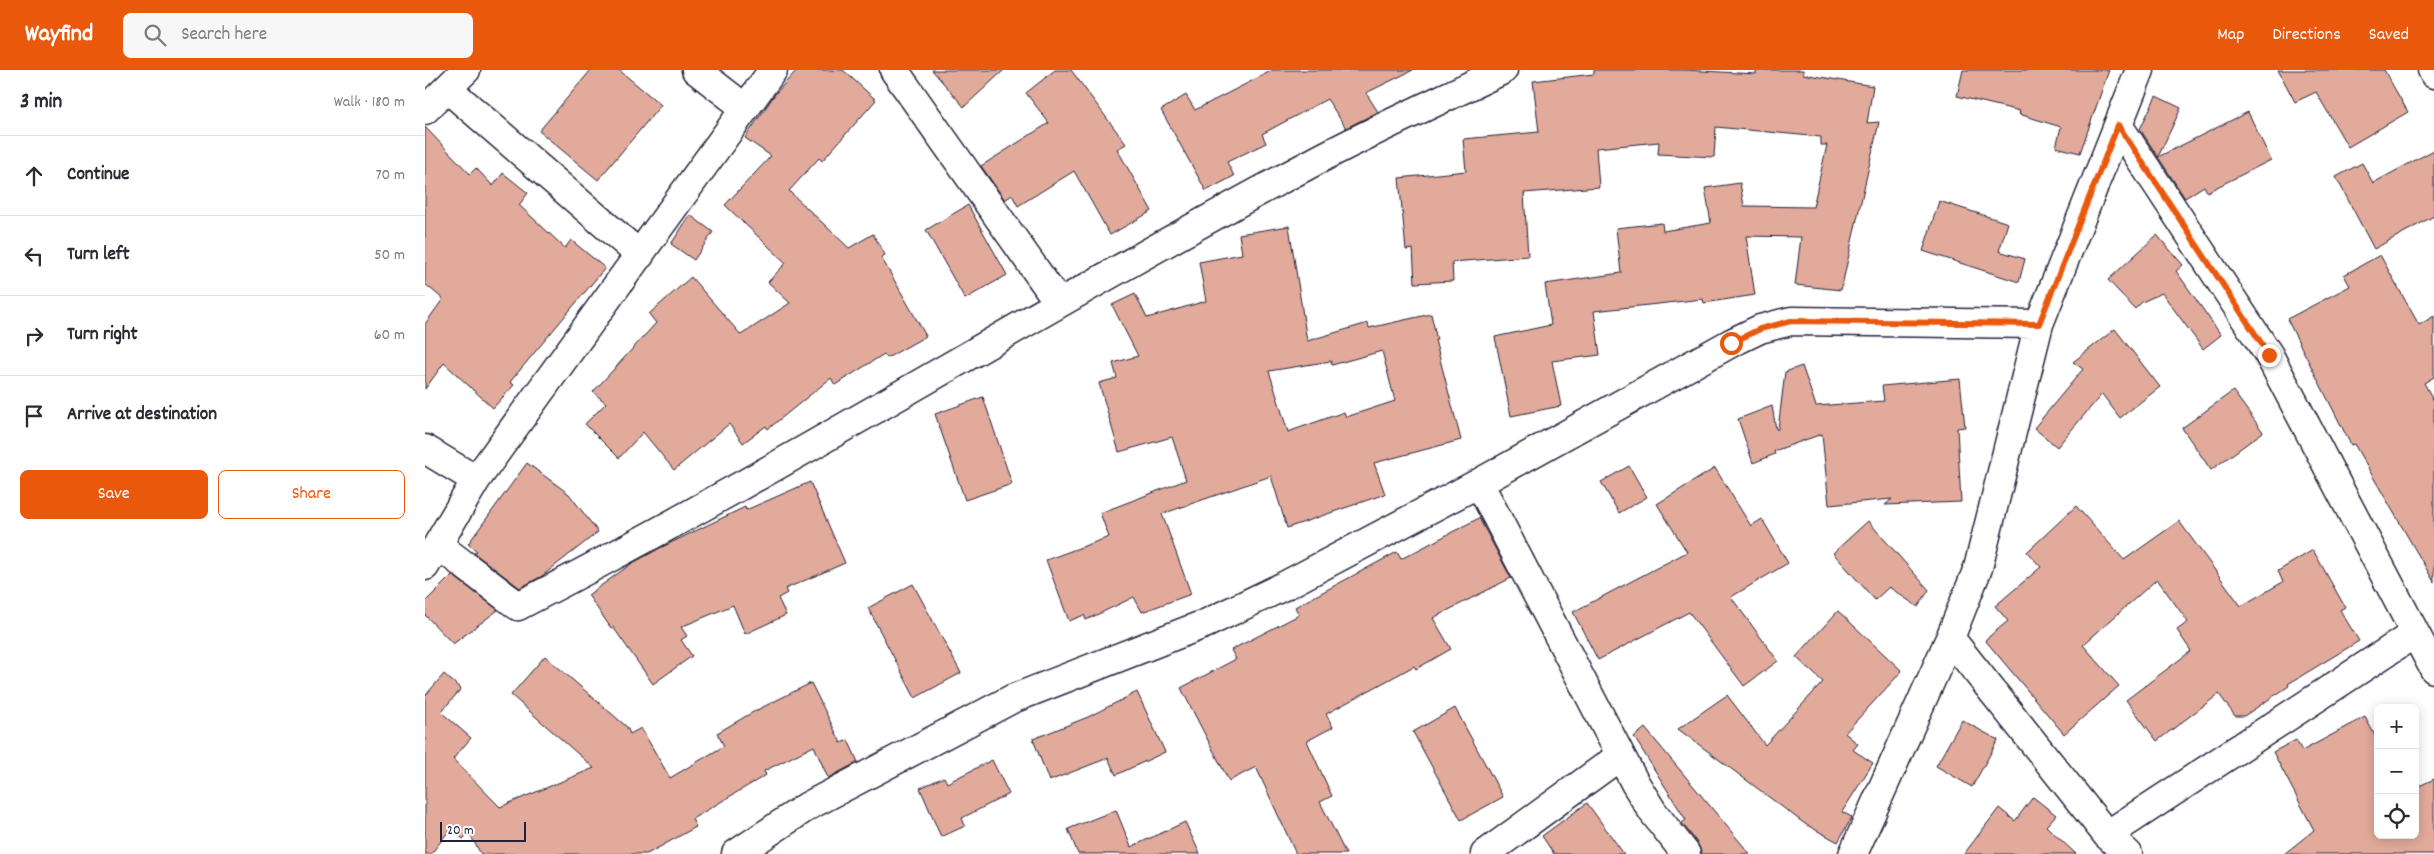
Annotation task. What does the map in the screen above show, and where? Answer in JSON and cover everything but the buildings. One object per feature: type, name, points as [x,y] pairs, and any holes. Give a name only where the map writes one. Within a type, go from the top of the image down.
[{"type":"street","points":[[696,70],[745,108]]},
{"type":"street","points":[[773,70],[476,480],[432,555],[518,606],[695,513],[1059,304],[1312,163],[1503,70]]},
{"type":"street","points":[[894,70],[1059,304]]},
{"type":"street","points":[[1853,854],[1950,638],[1978,568],[2039,324],[2140,70]]},
{"type":"street","points":[[2432,70],[2434,74]]},
{"type":"street","points":[[425,110],[457,79],[640,255]]},
{"type":"street","points":[[2118,125],[2269,355],[2434,670]]},
{"type":"street","points":[[747,850],[807,806],[1012,699],[1240,608],[1479,483],[1731,343],[1760,329],[1791,321],[2039,324]]},
{"type":"street","points":[[425,449],[476,480]]},
{"type":"street","points":[[1479,483],[1620,756],[1653,812],[1686,854]]},
{"type":"street","points":[[2107,835],[2414,634]]},
{"type":"street","points":[[1950,638],[2107,835],[2128,854]]},
{"type":"street","points":[[1485,854],[1620,756]]},
{"type":"route","points":[[1731,343],[1760,329],[1791,321],[2039,324],[2118,125],[2269,355]]}]
